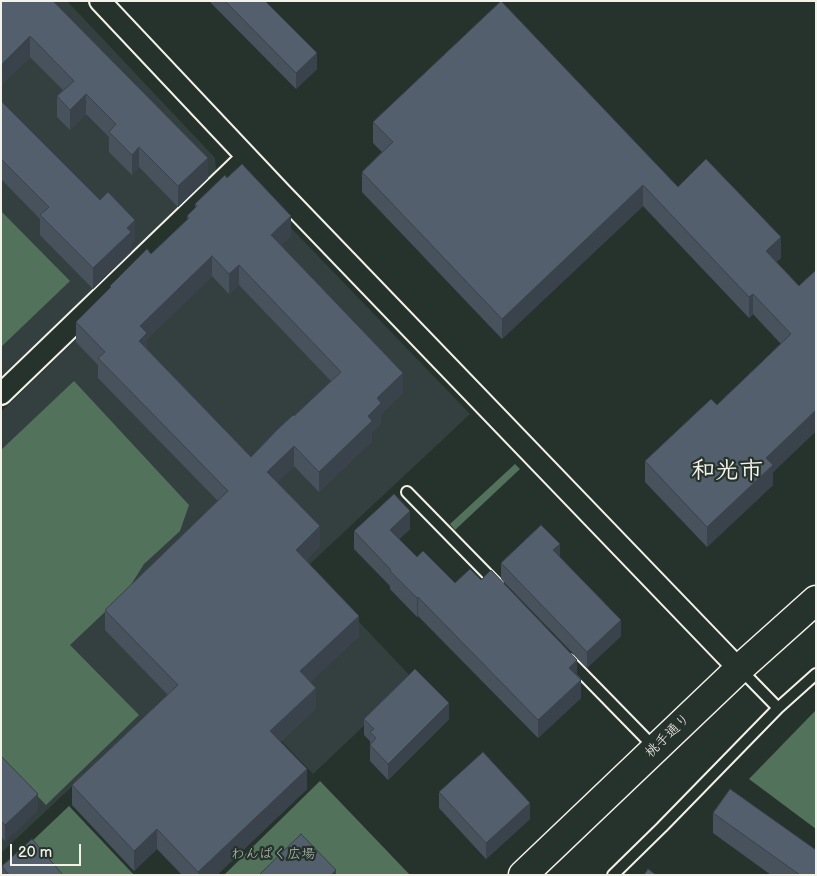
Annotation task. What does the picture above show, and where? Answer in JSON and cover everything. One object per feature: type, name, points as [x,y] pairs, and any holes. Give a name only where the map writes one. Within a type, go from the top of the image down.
[{"type":"street","points":[[100,1],[246,157],[740,669]]},
{"type":"street","points":[[1,394],[246,157]]},
{"type":"street","name":"桃手通り","points":[[523,875],[740,669],[816,600]]},
{"type":"lane","points":[[408,492],[504,592]]},
{"type":"lane","points":[[559,649],[655,749]]},
{"type":"lane","points":[[740,669],[778,708]]},
{"type":"lane","points":[[613,875],[778,708],[816,674]]},
{"type":"shaded area","points":[[1,1],[67,1],[215,158],[216,171],[1,377]]},
{"type":"shaded area","points":[[243,178],[470,414],[1,853],[1,412]]},
{"type":"shaded area","points":[[309,569],[413,679],[313,774],[209,664]]},
{"type":"green space","points":[[1,211],[70,281],[1,347]]},
{"type":"green space","points":[[74,381],[189,505],[180,531],[144,564],[127,591],[70,645],[139,715],[46,805],[1,758],[1,450]]},
{"type":"green space","points":[[515,464],[520,469],[455,530],[450,524]]},
{"type":"green space","points":[[816,710],[816,829],[749,779]]},
{"type":"green space","name":"わんぱく広場","points":[[320,781],[410,875],[224,875]]},
{"type":"green space","points":[[69,806],[134,875],[57,875],[29,844]]},
{"type":"building","points":[[1,1],[53,1],[208,158],[178,186],[139,147],[132,155],[109,132],[116,124],[86,94],[70,110],[57,96],[74,81],[30,36],[1,65]]},
{"type":"building","points":[[225,1],[265,1],[317,53],[296,73]]},
{"type":"building","points":[[501,1],[678,187],[706,159],[781,237],[766,251],[799,286],[816,270],[816,410],[766,458],[773,465],[707,527],[645,461],[711,399],[717,405],[791,334],[753,294],[749,297],[643,185],[502,319],[362,172],[393,142],[373,122]]},
{"type":"building","points":[[1,101],[100,200],[108,192],[135,220],[127,228],[131,232],[93,268],[40,215],[49,207],[1,159]]},
{"type":"building","points":[[242,164],[291,216],[271,235],[403,373],[377,398],[381,403],[368,416],[372,421],[319,472],[294,446],[267,472],[320,526],[296,550],[359,616],[300,671],[316,688],[270,731],[307,769],[198,872],[157,829],[134,851],[72,785],[178,685],[105,610],[228,491],[98,358],[105,352],[76,322],[147,249],[151,254],[189,218],[187,216],[197,206],[195,204],[225,175],[227,178]],"holes":[[[212,256],[229,274],[239,265],[341,372],[278,429],[251,457],[139,341],[147,333],[140,326]]]},
{"type":"building","points":[[394,494],[410,511],[390,530],[417,557],[423,551],[455,583],[470,569],[481,580],[491,570],[577,660],[569,668],[581,680],[538,720],[418,597],[390,571],[354,531]]},
{"type":"building","points":[[541,525],[560,544],[553,550],[621,620],[587,652],[501,563]]},
{"type":"building","points":[[415,669],[449,703],[388,764],[370,745],[376,738],[370,732],[374,729],[364,719]]},
{"type":"building","points":[[483,752],[530,803],[486,843],[439,792]]},
{"type":"building","points":[[1,756],[38,794],[5,825],[1,821]]},
{"type":"building","points":[[730,789],[816,850],[816,875],[800,875],[713,813]]},
{"type":"building","points":[[301,834],[336,870],[331,875],[259,875]]},
{"type":"building","points":[[32,839],[63,875],[9,875],[2,866]]},
{"type":"building","points":[[648,869],[656,875],[644,875]]},
{"type":"district","name":"和光市","points":[[727,472]]}]
